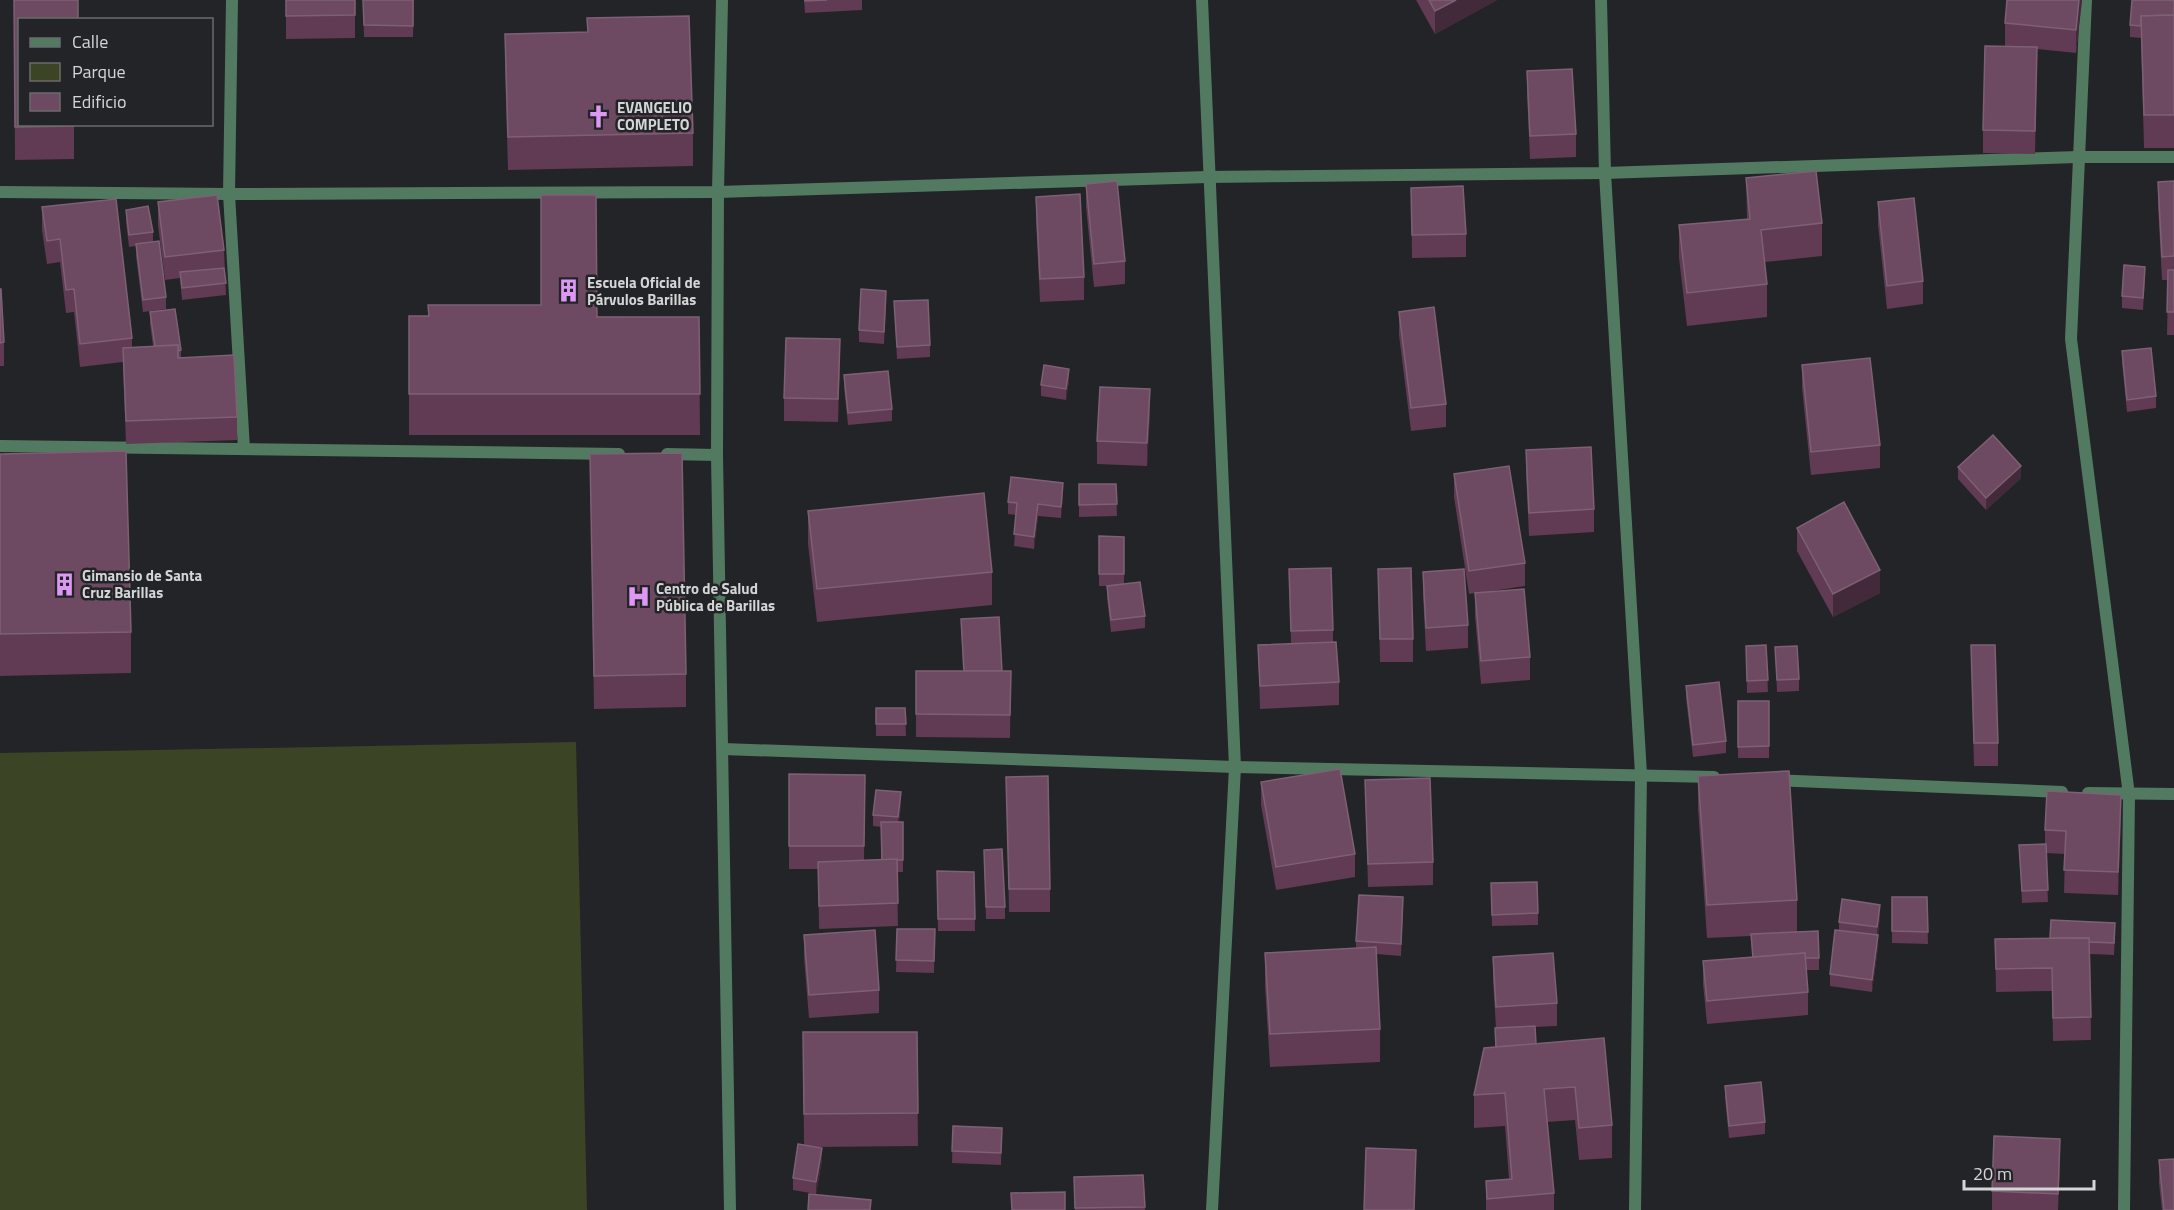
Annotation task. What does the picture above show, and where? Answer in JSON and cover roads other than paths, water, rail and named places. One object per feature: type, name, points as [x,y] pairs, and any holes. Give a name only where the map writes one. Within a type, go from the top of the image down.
[{"type":"street","points":[[232,0],[229,194],[244,449]]},
{"type":"street","points":[[722,0],[718,192],[717,455],[730,1210]]},
{"type":"street","points":[[1202,0],[1235,767],[1212,1210]]},
{"type":"street","points":[[1601,0],[1605,173],[1641,774],[1635,1210]]},
{"type":"street","points":[[2086,0],[2071,339],[2129,795],[2124,1210]]},
{"type":"street","points":[[0,192],[229,194],[718,192],[1208,177],[1605,173],[2078,157],[2174,157]]},
{"type":"street","points":[[0,446],[634,454]]},
{"type":"street","points":[[658,454],[717,455]]},
{"type":"street","points":[[723,749],[1235,767],[1641,774],[1724,778]]},
{"type":"street","points":[[1760,779],[2075,793],[2174,795]]},
{"type":"place","name":"EVANGELIO COMPLETO","points":[[599,116]]},
{"type":"place","name":"Escuela Oficial de Párvulos Barillas","points":[[569,291]]},
{"type":"place","name":"Gimansio de Santa Cruz Barillas","points":[[64,584]]},
{"type":"place","name":"Centro de Salud Pública de Barillas","points":[[638,597]]}]
